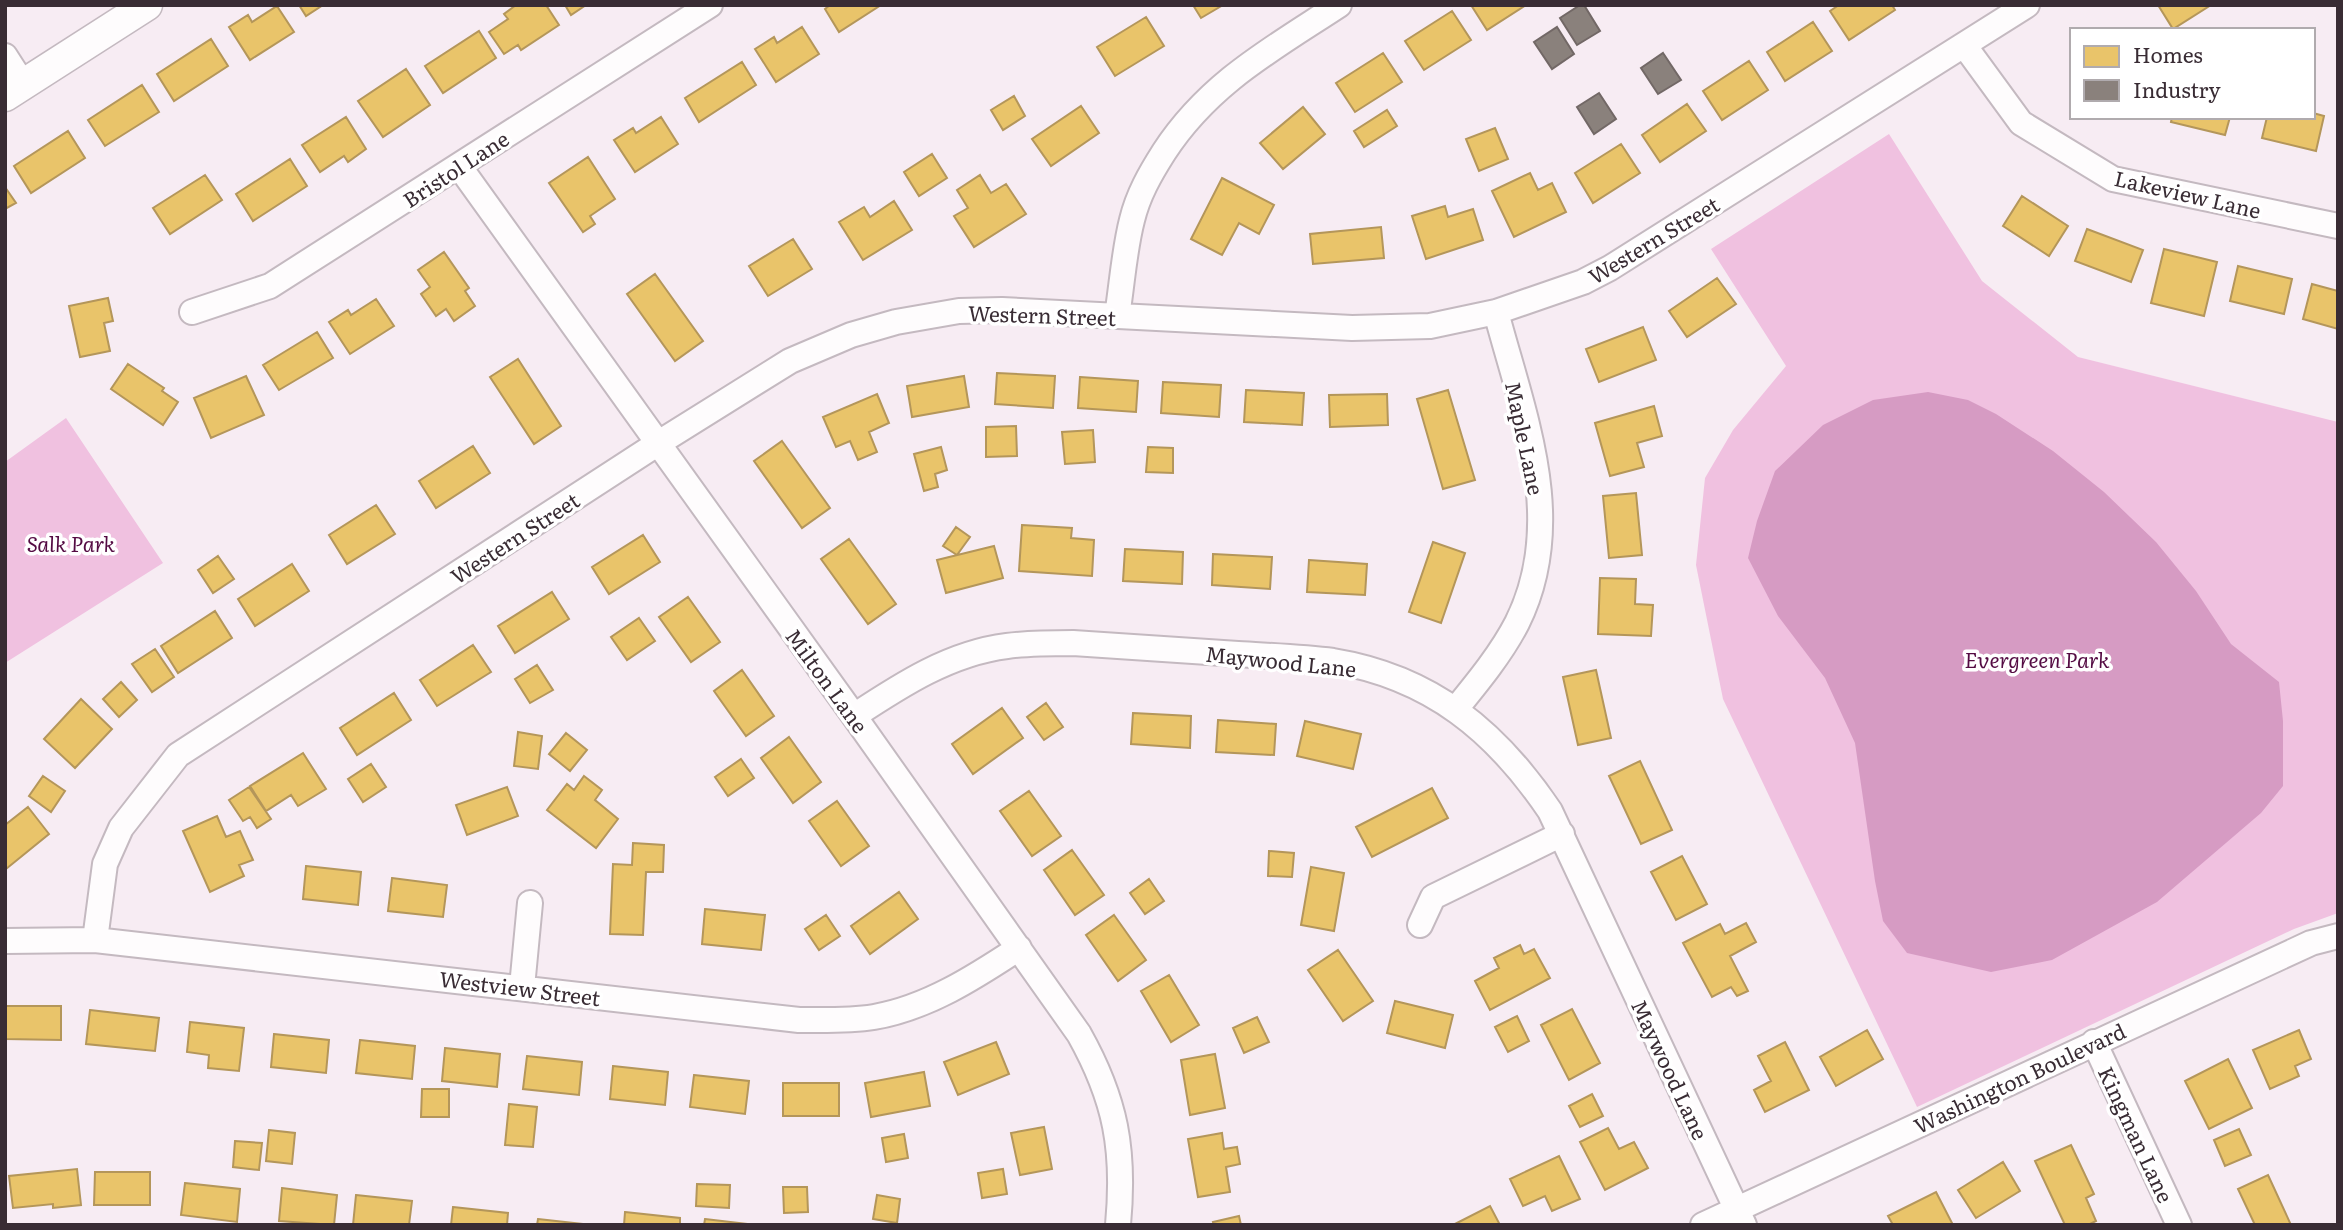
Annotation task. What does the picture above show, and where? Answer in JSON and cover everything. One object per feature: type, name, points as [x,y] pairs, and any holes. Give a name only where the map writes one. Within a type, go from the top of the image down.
[{"type":"street","points":[[5,57],[14,90],[147,5]]},
{"type":"street","name":"Bristol Lane","points":[[192,313],[270,286],[710,5]]},
{"type":"street","points":[[1117,316],[1132,221],[1139,198],[1150,173],[1184,123],[1219,87],[1339,5]]},
{"type":"street","name":"Western Street","points":[[95,940],[105,864],[121,828],[178,755],[657,444],[790,361],[873,328],[959,311],[1002,310],[1352,328],[1430,326],[1496,312],[1583,282],[1610,268],[2026,5]]},
{"type":"street","name":"Lakeview Lane","points":[[1964,45],[2021,123],[2113,179],[2338,226]]},
{"type":"street","name":"Milton Lane","points":[[458,166],[1079,1034],[1096,1064],[1115,1119],[1119,1147],[1118,1225]]},
{"type":"street","name":"Maple Lane","points":[[1455,710],[1516,626],[1536,572],[1541,540],[1538,477],[1496,312]]},
{"type":"street","name":"Maywood Lane","points":[[854,716],[903,684],[944,664],[996,648],[1036,643],[1073,643],[1335,662],[1391,676],[1455,710],[1484,732],[1516,764],[1550,811],[1740,1217]]},
{"type":"street","points":[[1420,925],[1433,897],[1562,834]]},
{"type":"street","points":[[522,987],[530,903]]},
{"type":"street","name":"Washington Boulevard","points":[[1703,1225],[1740,1217],[2094,1042],[2311,943],[2338,936]]},
{"type":"street","name":"Westview Street","points":[[5,941],[95,940],[799,1020],[875,1017],[910,1008],[967,981],[1019,948]]},
{"type":"street","name":"Kingman Lane","points":[[2094,1042],[2179,1225]]},
{"type":"green space","name":"Evergreen Park","points":[[1889,134],[1982,281],[2078,357],[2338,422],[2338,913],[2294,929],[1917,1107],[1723,699],[1696,565],[1705,478],[1733,430],[1786,366],[1711,249]]},
{"type":"green space","name":"Salk Park","points":[[66,418],[163,563],[5,663],[5,462]]},
{"type":"shaded area","points":[[1928,392],[1968,400],[1996,414],[2053,451],[2104,492],[2156,542],[2196,591],[2231,644],[2279,682],[2283,721],[2283,786],[2261,813],[2157,902],[2052,960],[1991,972],[1907,953],[1883,921],[1855,743],[1825,678],[1778,616],[1748,558],[1757,521],[1775,471],[1823,425],[1873,400]]},
{"type":"building: Homes","points":[[299,5],[323,5],[306,16]]},
{"type":"building: Homes","points":[[516,5],[546,5],[559,25],[521,50],[518,45],[504,54],[489,32],[508,19],[504,14]]},
{"type":"building: Homes","points":[[565,5],[586,5],[571,15]]},
{"type":"building: Homes","points":[[830,5],[881,5],[839,32],[825,9]]},
{"type":"building: Homes","points":[[1193,5],[1223,5],[1201,18]]},
{"type":"building: Homes","points":[[1471,5],[1526,5],[1487,30]]},
{"type":"building: Homes","points":[[1839,5],[1892,5],[1895,10],[1849,40],[1830,11]]},
{"type":"building: Homes","points":[[2158,5],[2211,5],[2175,28]]},
{"type":"building: Homes","points":[[277,6],[294,32],[250,60],[229,27],[248,15],[252,22]]},
{"type":"building: Homes","points":[[1452,11],[1471,40],[1424,70],[1405,41]]},
{"type":"building: Homes","points":[[1146,17],[1164,46],[1115,76],[1097,47]]},
{"type":"building: Homes","points":[[1813,22],[1832,51],[1785,81],[1767,52]]},
{"type":"building: Homes","points":[[802,27],[819,54],[776,82],[755,49],[774,37],[777,43]]},
{"type":"building: Homes","points":[[479,31],[496,58],[443,93],[425,66]]},
{"type":"building: Homes","points":[[211,39],[228,66],[174,101],[157,74]]},
{"type":"building: Homes","points":[[1383,53],[1402,82],[1355,112],[1336,83]]},
{"type":"building: Homes","points":[[1749,61],[1768,90],[1722,120],[1703,91]]},
{"type":"building: Homes","points":[[742,62],[756,85],[699,122],[685,98]]},
{"type":"building: Homes","points":[[406,69],[430,105],[383,137],[358,101]]},
{"type":"building: Homes","points":[[142,85],[159,112],[105,146],[88,120]]},
{"type":"building: Homes","points":[[1014,96],[1025,116],[1003,130],[991,110]]},
{"type":"building: Homes","points":[[1687,104],[1706,131],[1660,162],[1642,135]]},
{"type":"building: Homes","points":[[1081,106],[1099,133],[1051,166],[1032,139]]},
{"type":"building: Homes","points":[[1303,107],[1325,134],[1283,169],[1260,143]]},
{"type":"building: Homes","points":[[1387,110],[1397,126],[1364,147],[1354,131]]},
{"type":"building: Homes","points":[[2315,114],[2324,116],[2316,151],[2262,138],[2267,119],[2315,119]]},
{"type":"building: Homes","points":[[346,117],[366,149],[348,162],[344,156],[320,172],[302,145]]},
{"type":"building: Homes","points":[[661,117],[678,144],[635,172],[614,140],[633,128],[636,133]]},
{"type":"building: Homes","points":[[2172,119],[2229,119],[2225,135],[2171,122]]},
{"type":"building: Homes","points":[[1495,128],[1508,159],[1479,171],[1466,139]]},
{"type":"building: Homes","points":[[68,131],[85,158],[31,193],[14,166]]},
{"type":"building: Homes","points":[[1621,144],[1640,173],[1593,203],[1575,173]]},
{"type":"building: Homes","points":[[932,154],[947,178],[919,196],[904,172]]},
{"type":"building: Homes","points":[[588,157],[615,199],[590,216],[595,224],[583,232],[549,183]]},
{"type":"building: Homes","points":[[290,159],[307,186],[253,221],[236,194]]},
{"type":"building: Homes","points":[[1530,173],[1538,190],[1552,183],[1566,212],[1514,237],[1492,191]]},
{"type":"building: Homes","points":[[205,175],[222,200],[170,234],[153,208]]},
{"type":"building: Homes","points":[[980,175],[991,193],[1006,184],[1026,214],[974,247],[954,216],[968,208],[957,190]]},
{"type":"building: Homes","points":[[1222,178],[1274,205],[1259,234],[1239,223],[1222,255],[1191,239]]},
{"type":"building: Homes","points":[[5,187],[16,203],[5,209]]},
{"type":"building: Homes","points":[[2022,196],[2068,226],[2049,256],[2003,226]]},
{"type":"building: Homes","points":[[894,201],[912,230],[863,260],[839,222],[864,207],[870,217]]},
{"type":"building: Homes","points":[[1445,206],[1448,217],[1473,209],[1483,240],[1426,259],[1412,216]]},
{"type":"building: Homes","points":[[1381,227],[1384,258],[1313,264],[1310,234]]},
{"type":"building: Homes","points":[[2087,229],[2143,250],[2131,282],[2075,261]]},
{"type":"building: Homes","points":[[793,239],[812,269],[768,296],[749,266]]},
{"type":"building: Homes","points":[[2164,249],[2217,262],[2204,316],[2151,303]]},
{"type":"building: Homes","points":[[444,252],[469,288],[465,291],[475,306],[454,321],[446,309],[436,316],[421,294],[430,287],[418,270]]},
{"type":"building: Homes","points":[[2238,266],[2292,279],[2284,314],[2230,301]]},
{"type":"building: Homes","points":[[655,274],[703,341],[675,361],[627,294]]},
{"type":"building: Homes","points":[[1717,278],[1736,304],[1687,337],[1669,311]]},
{"type":"building: Homes","points":[[2312,284],[2338,291],[2338,329],[2303,319]]},
{"type":"building: Homes","points":[[108,298],[113,321],[104,323],[110,351],[80,357],[69,306]]},
{"type":"building: Homes","points":[[376,299],[394,326],[350,354],[329,322],[348,310],[351,315]]},
{"type":"building: Homes","points":[[1643,327],[1656,360],[1599,382],[1586,349]]},
{"type":"building: Homes","points":[[317,332],[333,358],[279,390],[263,365]]},
{"type":"building: Homes","points":[[518,359],[561,426],[534,444],[490,377]]},
{"type":"building: Homes","points":[[128,364],[164,388],[162,391],[178,402],[163,425],[111,389]]},
{"type":"building: Homes","points":[[997,373],[1055,376],[1053,408],[995,404]]},
{"type":"building: Homes","points":[[246,376],[264,415],[211,438],[194,398]]},
{"type":"building: Homes","points":[[964,376],[969,407],[912,417],[907,386]]},
{"type":"building: Homes","points":[[1080,377],[1138,381],[1136,412],[1078,408]]},
{"type":"building: Homes","points":[[1163,382],[1221,385],[1219,417],[1161,413]]},
{"type":"building: Homes","points":[[1246,390],[1304,393],[1302,425],[1244,422]]},
{"type":"building: Homes","points":[[1448,390],[1475,480],[1443,489],[1417,399]]},
{"type":"building: Homes","points":[[877,394],[889,423],[869,432],[877,452],[858,460],[850,441],[836,447],[823,417]]},
{"type":"building: Homes","points":[[1387,394],[1388,425],[1330,427],[1329,395]]},
{"type":"building: Homes","points":[[1654,406],[1662,436],[1637,443],[1644,467],[1610,476],[1595,423]]},
{"type":"building: Homes","points":[[1016,426],[1017,456],[986,457],[986,427]]},
{"type":"building: Homes","points":[[1093,430],[1095,462],[1065,464],[1062,432]]},
{"type":"building: Homes","points":[[782,441],[830,508],[802,528],[754,461]]},
{"type":"building: Homes","points":[[473,446],[490,473],[436,508],[419,481]]},
{"type":"building: Homes","points":[[941,447],[947,470],[935,474],[938,487],[924,491],[914,454]]},
{"type":"building: Homes","points":[[1148,447],[1173,448],[1173,473],[1146,472]]},
{"type":"building: Homes","points":[[1636,493],[1642,555],[1609,558],[1603,496]]},
{"type":"building: Homes","points":[[376,505],[395,534],[347,564],[329,535]]},
{"type":"building: Homes","points":[[1022,525],[1072,528],[1071,538],[1094,540],[1092,576],[1019,571]]},
{"type":"building: Homes","points":[[956,527],[970,537],[957,555],[943,546]]},
{"type":"building: Homes","points":[[643,535],[660,562],[609,594],[592,567]]},
{"type":"building: Homes","points":[[849,539],[896,604],[868,624],[821,559]]},
{"type":"building: Homes","points":[[1433,542],[1465,553],[1441,623],[1409,612]]},
{"type":"building: Homes","points":[[994,546],[1003,578],[946,593],[937,560]]},
{"type":"building: Homes","points":[[1125,549],[1183,552],[1182,584],[1123,581]]},
{"type":"building: Homes","points":[[1213,554],[1272,557],[1270,589],[1212,585]]},
{"type":"building: Homes","points":[[218,556],[234,579],[213,593],[198,570]]},
{"type":"building: Homes","points":[[1309,560],[1367,564],[1365,595],[1307,592]]},
{"type":"building: Homes","points":[[292,564],[309,591],[255,626],[238,599]]},
{"type":"building: Homes","points":[[1600,578],[1636,579],[1635,604],[1653,605],[1651,636],[1598,634]]},
{"type":"building: Homes","points":[[552,592],[569,619],[515,653],[498,626]]},
{"type":"building: Homes","points":[[688,597],[720,642],[691,662],[659,617]]},
{"type":"building: Homes","points":[[215,611],[232,638],[178,673],[161,646]]},
{"type":"building: Homes","points":[[639,618],[655,641],[627,660],[611,637]]},
{"type":"building: Homes","points":[[473,645],[491,672],[437,706],[420,680]]},
{"type":"building: Homes","points":[[155,649],[174,677],[152,692],[132,664]]},
{"type":"building: Homes","points":[[537,665],[553,690],[530,703],[515,679]]},
{"type":"building: Homes","points":[[742,670],[774,716],[746,736],[714,691]]},
{"type":"building: Homes","points":[[1596,670],[1611,738],[1578,745],[1563,677]]},
{"type":"building: Homes","points":[[121,682],[137,700],[119,717],[103,699]]},
{"type":"building: Homes","points":[[394,693],[411,720],[357,755],[340,728]]},
{"type":"building: Homes","points":[[81,699],[112,729],[75,768],[44,739]]},
{"type":"building: Homes","points":[[1046,703],[1063,727],[1044,740],[1027,717]]},
{"type":"building: Homes","points":[[1002,708],[1023,738],[973,774],[952,744]]},
{"type":"building: Homes","points":[[1133,713],[1191,716],[1190,748],[1131,744]]},
{"type":"building: Homes","points":[[1218,720],[1276,724],[1274,755],[1216,752]]},
{"type":"building: Homes","points":[[1305,721],[1361,734],[1353,769],[1297,756]]},
{"type":"building: Homes","points":[[518,732],[542,736],[538,769],[514,766]]},
{"type":"building: Homes","points":[[566,733],[587,750],[570,771],[549,754]]},
{"type":"building: Homes","points":[[789,737],[821,782],[793,803],[761,758]]},
{"type":"building: Homes","points":[[303,753],[326,789],[298,806],[291,795],[266,811],[250,786]]},
{"type":"building: Homes","points":[[741,759],[754,778],[728,796],[715,777]]},
{"type":"building: Homes","points":[[1640,761],[1672,830],[1641,844],[1609,776]]},
{"type":"building: Homes","points":[[371,764],[386,787],[363,802],[348,779]]},
{"type":"building: Homes","points":[[43,776],[65,791],[51,812],[29,796]]},
{"type":"building: Homes","points":[[584,776],[602,790],[595,800],[618,819],[596,848],[547,810],[567,784],[574,790]]},
{"type":"building: Homes","points":[[249,787],[271,819],[257,828],[250,817],[243,821],[229,800]]},
{"type":"building: Homes","points":[[507,787],[518,816],[467,835],[456,805]]},
{"type":"building: Homes","points":[[1432,788],[1448,818],[1372,857],[1356,827]]},
{"type":"building: Homes","points":[[1029,791],[1061,836],[1032,856],[1000,811]]},
{"type":"building: Homes","points":[[837,801],[869,846],[841,866],[809,821]]},
{"type":"building: Homes","points":[[28,807],[49,834],[6,869],[5,825]]},
{"type":"building: Homes","points":[[217,816],[226,837],[240,831],[253,860],[239,865],[244,876],[210,892],[183,831]]},
{"type":"building: Homes","points":[[633,843],[664,845],[663,872],[646,872],[643,935],[610,934],[613,864],[632,865]]},
{"type":"building: Homes","points":[[1072,850],[1104,895],[1075,915],[1044,870]]},
{"type":"building: Homes","points":[[1269,851],[1294,853],[1292,877],[1268,876]]},
{"type":"building: Homes","points":[[1682,856],[1707,904],[1676,920],[1651,872]]},
{"type":"building: Homes","points":[[306,866],[361,872],[358,905],[303,899]]},
{"type":"building: Homes","points":[[1311,867],[1344,873],[1334,931],[1301,925]]},
{"type":"building: Homes","points":[[392,878],[447,885],[443,917],[388,911]]},
{"type":"building: Homes","points":[[1149,879],[1164,901],[1145,914],[1130,893]]},
{"type":"building: Homes","points":[[899,892],[918,919],[870,954],[851,926]]},
{"type":"building: Homes","points":[[705,909],[765,915],[761,950],[702,944]]},
{"type":"building: Homes","points":[[826,915],[840,936],[819,950],[805,929]]},
{"type":"building: Homes","points":[[1114,915],[1146,960],[1118,981],[1086,935]]},
{"type":"building: Homes","points":[[1746,923],[1756,942],[1730,956],[1748,991],[1737,996],[1731,987],[1712,997],[1683,943],[1720,924],[1725,934]]},
{"type":"building: Homes","points":[[1520,945],[1524,954],[1534,949],[1550,978],[1490,1010],[1475,981],[1499,968],[1494,958]]},
{"type":"building: Homes","points":[[1338,950],[1373,1001],[1343,1021],[1308,970]]},
{"type":"building: Homes","points":[[1169,975],[1199,1025],[1171,1042],[1141,991]]},
{"type":"building: Homes","points":[[1395,1001],[1453,1015],[1445,1048],[1387,1033]]},
{"type":"building: Homes","points":[[5,1006],[61,1006],[61,1040],[6,1039]]},
{"type":"building: Homes","points":[[1572,1009],[1600,1063],[1569,1080],[1541,1025]]},
{"type":"building: Homes","points":[[90,1010],[159,1018],[155,1051],[86,1044]]},
{"type":"building: Homes","points":[[1517,1016],[1529,1041],[1508,1052],[1495,1027]]},
{"type":"building: Homes","points":[[1257,1017],[1269,1042],[1244,1053],[1233,1028]]},
{"type":"building: Homes","points":[[190,1022],[244,1028],[239,1071],[208,1068],[209,1055],[187,1052]]},
{"type":"building: Homes","points":[[1867,1030],[1883,1059],[1836,1086],[1820,1057]]},
{"type":"building: Homes","points":[[2299,1030],[2311,1059],[2295,1066],[2299,1076],[2270,1089],[2253,1050]]},
{"type":"building: Homes","points":[[274,1034],[329,1040],[326,1073],[271,1067]]},
{"type":"building: Homes","points":[[360,1040],[415,1046],[412,1079],[356,1073]]},
{"type":"building: Homes","points":[[996,1042],[1009,1074],[958,1095],[944,1062]]},
{"type":"building: Homes","points":[[1785,1042],[1809,1090],[1765,1112],[1754,1090],[1771,1081],[1758,1056]]},
{"type":"building: Homes","points":[[445,1048],[500,1054],[497,1087],[442,1081]]},
{"type":"building: Homes","points":[[1215,1054],[1225,1108],[1190,1115],[1181,1060]]},
{"type":"building: Homes","points":[[527,1056],[582,1062],[579,1095],[523,1089]]},
{"type":"building: Homes","points":[[2228,1059],[2252,1108],[2209,1129],[2185,1081]]},
{"type":"building: Homes","points":[[613,1066],[668,1072],[665,1105],[610,1099]]},
{"type":"building: Homes","points":[[924,1072],[930,1106],[871,1117],[865,1083]]},
{"type":"building: Homes","points":[[694,1075],[749,1081],[745,1114],[690,1107]]},
{"type":"building: Homes","points":[[783,1083],[839,1083],[839,1116],[783,1116]]},
{"type":"building: Homes","points":[[422,1089],[449,1089],[449,1117],[421,1117]]},
{"type":"building: Homes","points":[[1592,1094],[1603,1116],[1580,1127],[1569,1106]]},
{"type":"building: Homes","points":[[509,1104],[537,1107],[533,1147],[505,1145]]},
{"type":"building: Homes","points":[[1044,1127],[1052,1169],[1020,1175],[1011,1133]]},
{"type":"building: Homes","points":[[1608,1128],[1619,1149],[1634,1142],[1648,1168],[1605,1190],[1580,1142]]},
{"type":"building: Homes","points":[[2239,1129],[2251,1155],[2225,1166],[2214,1140]]},
{"type":"building: Homes","points":[[269,1130],[295,1133],[292,1164],[266,1161]]},
{"type":"building: Homes","points":[[1222,1133],[1224,1149],[1237,1147],[1240,1164],[1226,1167],[1230,1192],[1198,1197],[1188,1139]]},
{"type":"building: Homes","points":[[904,1134],[908,1158],[886,1162],[882,1138]]},
{"type":"building: Homes","points":[[235,1141],[262,1143],[259,1170],[233,1167]]},
{"type":"building: Homes","points":[[2071,1145],[2094,1194],[2086,1198],[2096,1221],[2088,1225],[2065,1225],[2035,1161]]},
{"type":"building: Homes","points":[[1559,1156],[1580,1199],[1552,1211],[1545,1196],[1523,1206],[1510,1179]]},
{"type":"building: Homes","points":[[2003,1162],[2020,1191],[1976,1218],[1958,1190]]},
{"type":"building: Homes","points":[[77,1169],[81,1205],[53,1208],[53,1204],[13,1208],[9,1176]]},
{"type":"building: Homes","points":[[1003,1169],[1007,1194],[982,1198],[978,1173]]},
{"type":"building: Homes","points":[[95,1172],[150,1172],[150,1205],[94,1205]]},
{"type":"building: Homes","points":[[2268,1175],[2291,1225],[2255,1225],[2238,1189]]},
{"type":"building: Homes","points":[[185,1183],[240,1189],[237,1222],[181,1215]]},
{"type":"building: Homes","points":[[697,1184],[730,1185],[729,1208],[696,1206]]},
{"type":"building: Homes","points":[[783,1187],[807,1187],[808,1212],[784,1213]]},
{"type":"building: Homes","points":[[282,1188],[337,1195],[334,1225],[279,1221]]},
{"type":"building: Homes","points":[[1936,1192],[1953,1225],[1893,1225],[1888,1216]]},
{"type":"building: Homes","points":[[356,1195],[412,1201],[409,1225],[353,1225]]},
{"type":"building: Homes","points":[[877,1195],[900,1199],[897,1223],[873,1219]]},
{"type":"building: Homes","points":[[1490,1206],[1500,1225],[1453,1225]]},
{"type":"building: Homes","points":[[453,1207],[508,1213],[507,1225],[451,1225]]},
{"type":"building: Homes","points":[[625,1212],[680,1218],[680,1225],[624,1225]]},
{"type":"building: Homes","points":[[1239,1216],[1241,1225],[1214,1225],[1213,1222]]},
{"type":"building: Homes","points":[[538,1219],[592,1225],[537,1225]]},
{"type":"building: Homes","points":[[705,1219],[756,1225],[704,1225]]},
{"type":"building: Industry","points":[[1584,5],[1600,31],[1577,45],[1560,18]]},
{"type":"building: Industry","points":[[1557,27],[1574,54],[1552,69],[1534,42]]},
{"type":"building: Industry","points":[[1663,53],[1681,80],[1658,94],[1641,68]]},
{"type":"building: Industry","points":[[1599,93],[1616,119],[1594,134],[1577,107]]}]
